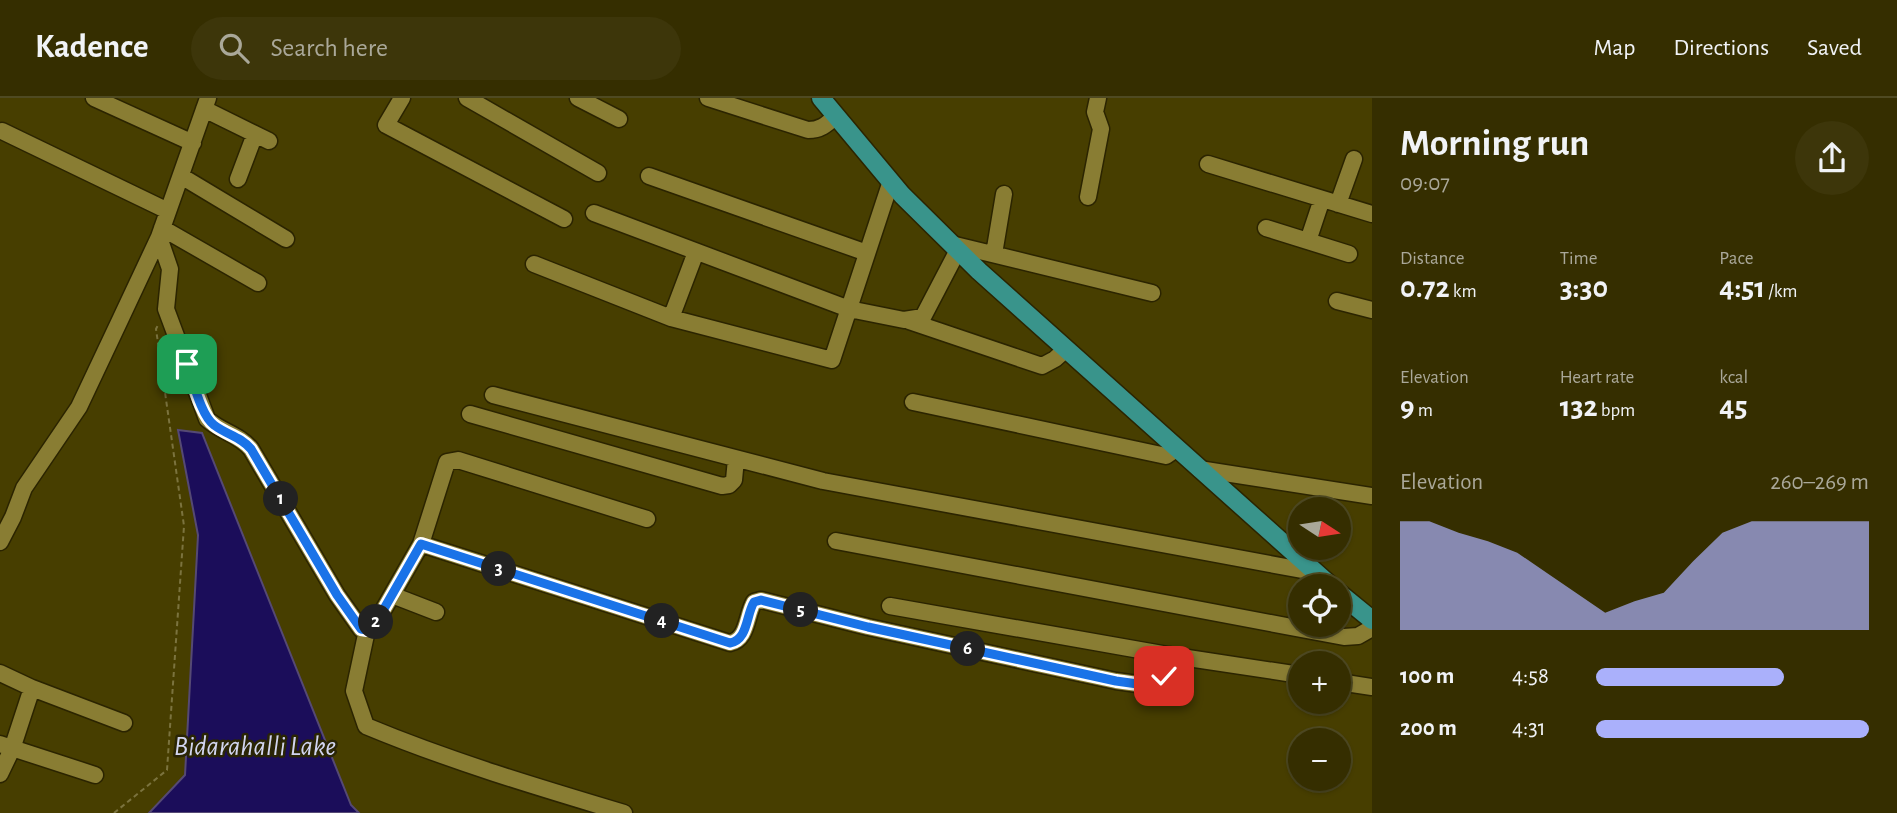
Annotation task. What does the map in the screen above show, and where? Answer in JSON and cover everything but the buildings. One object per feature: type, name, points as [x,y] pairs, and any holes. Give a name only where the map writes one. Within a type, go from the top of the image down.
[{"type":"main road","points":[[821,98],[891,181],[954,247],[1316,574]]},
{"type":"main road","points":[[1351,603],[1372,620]]},
{"type":"street","points":[[94,98],[193,143]]},
{"type":"street","points":[[402,98],[386,125],[564,219]]},
{"type":"street","points":[[467,98],[598,173]]},
{"type":"street","points":[[578,98],[619,120]]},
{"type":"street","points":[[708,98],[808,130],[817,130],[836,116]]},
{"type":"street","points":[[1088,197],[1101,130],[1095,112],[1098,98]]},
{"type":"street","points":[[0,542],[24,488],[79,407],[161,232],[206,104],[262,137],[238,179]]},
{"type":"street","points":[[2,131],[169,211]]},
{"type":"street","points":[[1308,241],[1354,159]]},
{"type":"street","points":[[1208,164],[1372,214]]},
{"type":"street","points":[[181,176],[286,239]]},
{"type":"street","points":[[649,176],[867,253]]},
{"type":"street","points":[[534,264],[671,318],[832,360],[891,181]]},
{"type":"street","points":[[994,254],[1004,194]]},
{"type":"street","points":[[594,213],[849,309],[904,320],[1042,366],[1065,350]]},
{"type":"street","points":[[1266,228],[1349,254]]},
{"type":"street","points":[[161,232],[258,283]]},
{"type":"street","points":[[161,232],[170,268],[166,309],[207,419],[220,429],[237,436],[251,449],[337,595],[361,629],[373,628],[421,544],[447,462],[458,460],[647,519]]},
{"type":"street","points":[[904,320],[923,317],[954,247],[994,254],[1152,293]]},
{"type":"street","points":[[671,318],[696,252]]},
{"type":"street","points":[[1338,301],[1372,310]]},
{"type":"street","points":[[493,395],[831,483],[1313,572]]},
{"type":"street","points":[[913,402],[1166,456],[1176,449]]},
{"type":"street","points":[[470,414],[722,486],[729,485],[734,480],[736,459]]},
{"type":"street","points":[[1199,469],[1372,496]]},
{"type":"street","points":[[836,541],[1344,637],[1358,636],[1372,628]]},
{"type":"street","points":[[421,544],[730,643],[742,637],[750,609],[754,602],[761,600],[868,627],[1116,681],[1152,686],[1164,676],[1168,655]]},
{"type":"street","points":[[392,595],[436,612]]},
{"type":"street","points":[[890,606],[1288,673]]},
{"type":"street","points":[[367,630],[354,691],[366,726],[505,777],[624,813]]},
{"type":"street","points":[[0,673],[124,723]]},
{"type":"street","points":[[1351,684],[1372,687]]},
{"type":"street","points":[[0,774],[6,747],[32,688]]},
{"type":"street","points":[[6,747],[95,775]]},
{"type":"path","points":[[114,813],[167,771],[184,526],[156,329],[166,309]]},
{"type":"water","name":"Bidarahalli Lake","points":[[178,430],[202,433],[351,805],[359,813],[149,813],[185,775],[198,535]]},
{"type":"route","points":[[187,364],[207,419],[213,425],[245,441],[251,449],[337,595],[361,629],[373,628],[421,544],[730,643],[742,637],[750,609],[754,602],[761,600],[868,627],[1116,681],[1152,686],[1164,676]]}]
